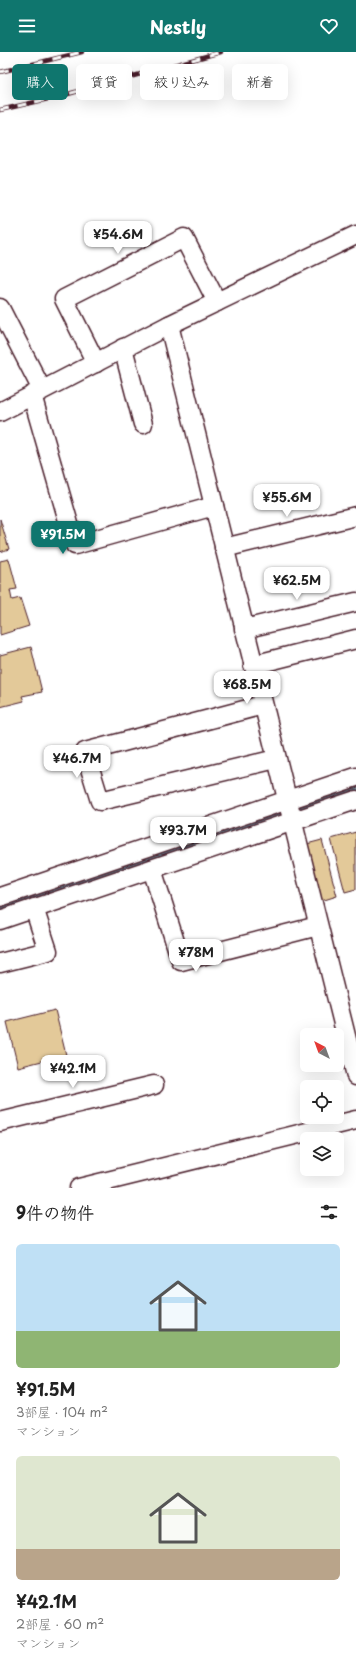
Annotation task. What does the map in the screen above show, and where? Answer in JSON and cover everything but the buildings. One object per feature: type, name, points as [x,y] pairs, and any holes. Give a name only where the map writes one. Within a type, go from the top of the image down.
[{"type":"street","points":[[0,412],[169,325],[356,235]]},
{"type":"street","points":[[96,362],[64,299],[184,238],[217,302]]},
{"type":"street","points":[[0,308],[37,392],[74,545],[214,506]]},
{"type":"street","points":[[169,325],[286,800],[356,1076]]},
{"type":"street","points":[[123,348],[143,424]]},
{"type":"street","points":[[224,548],[356,516]]},
{"type":"street","points":[[244,629],[356,602]]},
{"type":"street","points":[[253,665],[356,639]]},
{"type":"street","points":[[263,705],[85,752],[100,801],[276,759]]},
{"type":"street","points":[[0,897],[356,777]]},
{"type":"street","points":[[0,920],[356,800]]},
{"type":"street","points":[[152,869],[182,961],[318,926]]},
{"type":"street","points":[[0,963],[48,951],[34,908]]},
{"type":"street","points":[[0,1122],[154,1085]]},
{"type":"street","points":[[79,1188],[356,1120]]},
{"type":"waterway","points":[[299,809],[356,789]]},
{"type":"waterway","points":[[0,910],[279,815]]},
{"type":"railway","points":[[0,72],[82,52]]},
{"type":"railway","points":[[0,110],[57,97],[221,52]]}]
